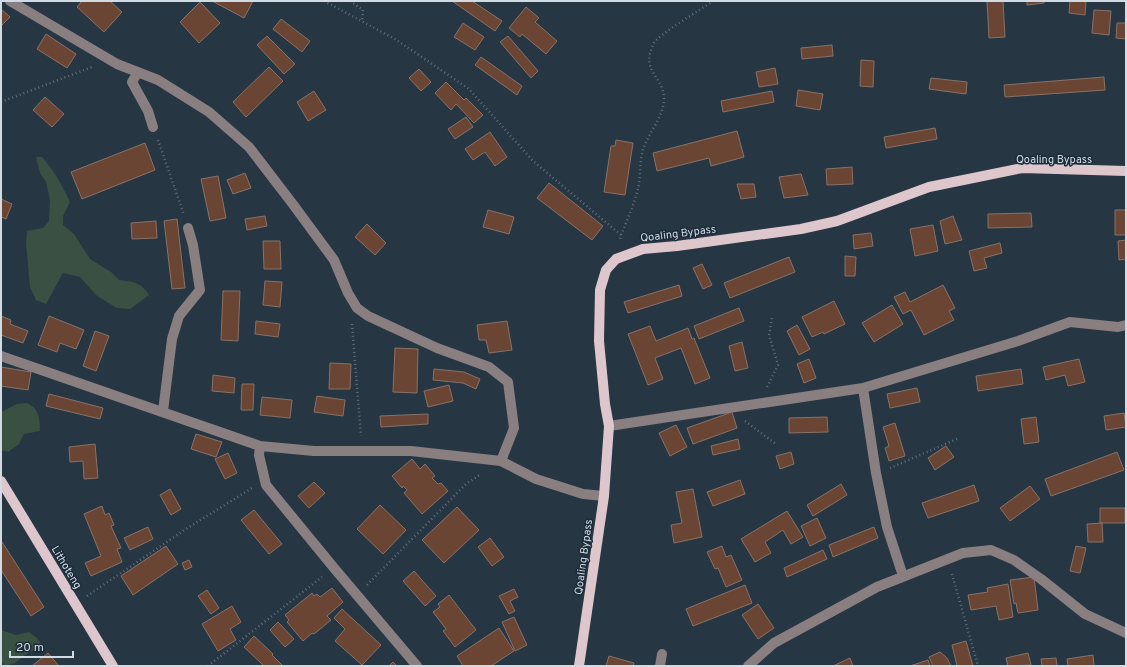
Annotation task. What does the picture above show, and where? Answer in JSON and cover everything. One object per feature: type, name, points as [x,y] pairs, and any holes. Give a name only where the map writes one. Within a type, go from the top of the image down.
[{"type":"main road","name":"Qoaling Bypass","points":[[579,666],[604,496],[609,426],[599,341],[600,290],[606,270],[616,259],[643,249],[677,246],[801,229],[837,221],[929,187],[1022,168],[1126,171]]},
{"type":"main road","name":"Lithoteng","points":[[1,481],[113,666]]},
{"type":"street","points":[[10,1],[117,64],[158,80],[209,112],[249,147],[334,260],[348,294],[357,308],[368,316],[437,348],[489,367],[508,382],[514,428],[501,461]]},
{"type":"street","points":[[138,72],[132,82],[148,111],[153,127]]},
{"type":"street","points":[[163,411],[172,339],[179,316],[200,290],[193,245],[188,228]]},
{"type":"street","points":[[609,426],[863,388],[1018,340],[1070,322],[1118,326],[1126,325]]},
{"type":"street","points":[[1,356],[163,411],[260,446],[314,451],[411,451],[501,461],[536,479],[583,494],[604,496]]},
{"type":"street","points":[[863,388],[876,473],[887,527],[903,576]]},
{"type":"street","points":[[260,446],[259,455],[266,485],[417,666]]},
{"type":"street","points":[[748,666],[774,643],[877,587],[963,553],[991,550],[1014,560],[1041,579],[1085,614],[1126,633]]},
{"type":"street","points":[[660,666],[662,654]]},
{"type":"path","points":[[324,1],[395,39],[469,90],[533,161],[621,235]]},
{"type":"path","points":[[350,1],[363,10],[362,22]]},
{"type":"path","points":[[616,259],[621,235],[638,189],[644,148],[662,112],[664,99],[663,87],[654,76],[649,65],[651,52],[655,42],[670,30],[714,1]]},
{"type":"path","points":[[1,102],[95,65],[103,55]]},
{"type":"path","points":[[153,127],[188,228]]},
{"type":"path","points":[[357,308],[352,324],[363,451]]},
{"type":"path","points":[[762,403],[765,391],[778,365],[769,335],[772,318]]},
{"type":"path","points":[[737,406],[746,422],[777,445]]},
{"type":"path","points":[[876,473],[958,439]]},
{"type":"path","points":[[357,595],[466,484],[501,461]]},
{"type":"path","points":[[76,604],[186,529],[253,488],[266,485]]},
{"type":"path","points":[[947,559],[978,666]]},
{"type":"path","points":[[208,666],[334,568]]},
{"type":"green space","points":[[36,157],[42,157],[54,172],[64,190],[70,202],[63,216],[63,225],[74,234],[90,259],[111,272],[119,280],[137,283],[143,287],[149,295],[130,309],[117,308],[97,296],[80,277],[63,273],[46,304],[36,300],[30,287],[26,243],[27,231],[43,228],[49,221],[50,200],[46,182],[40,173]]},
{"type":"green space","points":[[27,403],[34,408],[38,414],[40,431],[24,434],[19,444],[8,452],[1,450],[1,412],[17,404]]},
{"type":"green space","points":[[1,630],[16,635],[29,632],[37,638],[41,644],[38,649],[29,652],[15,663],[5,666],[1,661]]},
{"type":"building","points":[[82,1],[110,1],[122,12],[104,32],[77,7]]},
{"type":"building","points":[[212,1],[253,1],[244,18]]},
{"type":"building","points":[[452,1],[472,1],[502,21],[495,31]]},
{"type":"building","points":[[987,1],[1003,1],[1005,37],[989,38]]},
{"type":"building","points":[[1027,1],[1044,1],[1044,3],[1027,5]]},
{"type":"building","points":[[1070,1],[1086,1],[1085,15],[1069,13]]},
{"type":"building","points":[[200,2],[220,23],[199,43],[180,22]]},
{"type":"building","points":[[526,7],[539,18],[535,22],[557,41],[546,54],[522,34],[520,37],[509,28]]},
{"type":"building","points":[[1,9],[10,17],[1,26]]},
{"type":"building","points":[[1094,10],[1111,11],[1109,35],[1092,33]]},
{"type":"building","points":[[281,19],[310,41],[302,52],[273,29]]},
{"type":"building","points":[[463,23],[484,37],[475,50],[454,37]]},
{"type":"building","points":[[1117,23],[1126,23],[1126,39],[1116,38]]},
{"type":"building","points":[[46,34],[76,54],[67,68],[37,49]]},
{"type":"building","points":[[267,36],[295,64],[284,74],[257,45]]},
{"type":"building","points":[[508,36],[538,71],[531,78],[500,42]]},
{"type":"building","points":[[832,45],[833,56],[802,59],[801,48]]},
{"type":"building","points":[[481,57],[522,86],[517,95],[475,65]]},
{"type":"building","points":[[861,60],[874,61],[873,87],[860,86]]},
{"type":"building","points":[[269,67],[283,81],[246,117],[233,102]]},
{"type":"building","points":[[775,68],[778,84],[759,87],[756,72]]},
{"type":"building","points":[[419,69],[431,82],[421,91],[409,78]]},
{"type":"building","points":[[1104,77],[1105,90],[1005,97],[1004,85]]},
{"type":"building","points":[[931,78],[967,82],[966,94],[929,89]]},
{"type":"building","points":[[446,82],[464,100],[466,98],[483,115],[474,123],[456,104],[451,110],[435,93]]},
{"type":"building","points":[[798,90],[823,94],[820,110],[796,106]]},
{"type":"building","points":[[314,91],[326,110],[308,121],[297,102]]},
{"type":"building","points":[[772,91],[774,102],[723,112],[721,101]]},
{"type":"building","points":[[45,97],[64,114],[52,127],[33,110]]},
{"type":"building","points":[[466,117],[473,127],[455,139],[448,129]]},
{"type":"building","points":[[935,128],[937,139],[886,148],[884,137]]},
{"type":"building","points":[[737,131],[744,157],[711,166],[709,158],[657,171],[653,153]]},
{"type":"building","points":[[490,132],[507,157],[495,166],[485,152],[473,160],[465,149]]},
{"type":"building","points":[[616,140],[633,143],[625,195],[604,192],[611,146],[615,146]]},
{"type":"building","points":[[145,143],[155,170],[82,199],[71,172]]},
{"type":"building","points":[[852,167],[853,184],[827,185],[826,169]]},
{"type":"building","points":[[245,173],[251,188],[233,194],[227,180]]},
{"type":"building","points":[[801,174],[808,195],[784,198],[779,177]]},
{"type":"building","points":[[218,176],[226,218],[210,221],[201,179]]},
{"type":"building","points":[[549,183],[603,226],[592,240],[537,198]]},
{"type":"building","points":[[737,184],[754,184],[756,197],[741,199]]},
{"type":"building","points":[[1,199],[12,204],[6,219],[1,217]]},
{"type":"building","points":[[488,210],[514,217],[509,234],[483,227]]},
{"type":"building","points":[[1115,210],[1126,210],[1126,235],[1115,235]]},
{"type":"building","points":[[1031,213],[1032,227],[988,228],[988,214]]},
{"type":"building","points":[[265,216],[267,226],[247,230],[245,219]]},
{"type":"building","points":[[953,216],[962,240],[945,244],[940,221]]},
{"type":"building","points":[[177,219],[185,288],[172,289],[164,221]]},
{"type":"building","points":[[156,221],[157,238],[132,239],[131,223]]},
{"type":"building","points":[[367,224],[386,243],[375,255],[355,237]]},
{"type":"building","points":[[933,225],[938,251],[915,256],[910,229]]},
{"type":"building","points":[[871,233],[873,246],[854,249],[853,235]]},
{"type":"building","points":[[1126,240],[1126,259],[1119,260],[1118,241]]},
{"type":"building","points":[[263,241],[280,241],[281,269],[264,269]]},
{"type":"building","points":[[1000,243],[1002,253],[984,258],[987,268],[974,271],[969,251]]},
{"type":"building","points":[[845,256],[856,257],[855,276],[845,276]]},
{"type":"building","points":[[789,257],[795,272],[730,298],[724,283]]},
{"type":"building","points":[[702,264],[712,285],[703,289],[693,268]]},
{"type":"building","points":[[265,281],[282,282],[280,307],[263,305]]},
{"type":"building","points":[[679,285],[682,296],[628,313],[624,302]]},
{"type":"building","points":[[943,285],[955,308],[949,311],[954,320],[924,335],[911,310],[903,314],[894,297],[905,292],[910,302]]},
{"type":"building","points":[[223,291],[240,291],[238,341],[221,340]]},
{"type":"building","points":[[834,301],[845,324],[824,334],[823,332],[812,337],[802,317]]},
{"type":"building","points":[[892,305],[903,324],[874,342],[862,323]]},
{"type":"building","points":[[739,308],[744,321],[699,339],[694,326]]},
{"type":"building","points":[[1,316],[11,320],[10,324],[28,331],[23,343],[1,335]]},
{"type":"building","points":[[49,316],[84,330],[76,349],[60,343],[57,352],[38,345]]},
{"type":"building","points":[[256,321],[280,324],[278,337],[255,334]]},
{"type":"building","points":[[507,321],[512,350],[489,353],[486,340],[479,340],[477,325]]},
{"type":"building","points":[[797,325],[810,349],[799,355],[787,331]]},
{"type":"building","points":[[650,326],[656,341],[688,328],[692,339],[694,338],[710,378],[695,384],[681,348],[655,358],[663,379],[648,385],[628,334]]},
{"type":"building","points":[[95,331],[109,336],[96,371],[83,366]]},
{"type":"building","points":[[742,342],[748,368],[735,371],[729,346]]},
{"type":"building","points":[[395,348],[418,349],[417,393],[393,392]]},
{"type":"building","points":[[809,359],[816,378],[804,383],[797,364]]},
{"type":"building","points":[[1079,359],[1085,382],[1068,386],[1065,375],[1046,380],[1043,367]]},
{"type":"building","points":[[330,363],[351,364],[350,389],[329,389]]},
{"type":"building","points":[[1,367],[31,372],[28,390],[1,386]]},
{"type":"building","points":[[434,369],[464,372],[480,379],[476,389],[463,383],[433,380]]},
{"type":"building","points":[[1021,369],[1023,384],[978,391],[976,376]]},
{"type":"building","points":[[213,375],[235,378],[234,393],[212,391]]},
{"type":"building","points":[[242,384],[254,384],[253,410],[241,410]]},
{"type":"building","points":[[449,385],[453,401],[428,407],[424,391]]},
{"type":"building","points":[[917,388],[920,402],[890,408],[887,394]]},
{"type":"building","points":[[49,394],[103,408],[100,419],[46,406]]},
{"type":"building","points":[[317,396],[345,400],[343,416],[314,412]]},
{"type":"building","points":[[262,397],[292,400],[290,418],[260,415]]},
{"type":"building","points":[[732,412],[737,428],[693,444],[687,428]]},
{"type":"building","points":[[1124,413],[1126,427],[1106,430],[1104,416]]},
{"type":"building","points":[[428,414],[428,424],[381,427],[380,416]]},
{"type":"building","points":[[827,417],[828,432],[789,433],[789,418]]},
{"type":"building","points":[[1036,417],[1039,442],[1024,444],[1021,419]]},
{"type":"building","points":[[895,423],[905,456],[889,461],[885,448],[889,446],[883,427]]},
{"type":"building","points":[[676,425],[687,447],[670,456],[659,433]]},
{"type":"building","points":[[196,434],[222,442],[216,457],[191,449]]},
{"type":"building","points":[[738,439],[740,449],[713,455],[711,446]]},
{"type":"building","points":[[95,444],[98,478],[84,479],[83,461],[70,462],[69,447]]},
{"type":"building","points":[[946,446],[954,457],[935,470],[928,458]]},
{"type":"building","points":[[791,452],[794,464],[780,469],[776,456]]},
{"type":"building","points":[[1117,452],[1124,470],[1051,496],[1045,479]]},
{"type":"building","points":[[228,453],[237,473],[225,479],[215,459]]},
{"type":"building","points":[[412,459],[420,469],[425,464],[435,476],[432,478],[438,484],[441,483],[448,491],[422,514],[404,493],[407,490],[403,486],[402,488],[392,476]]},
{"type":"building","points":[[740,480],[745,494],[713,506],[707,492]]},
{"type":"building","points":[[314,482],[325,493],[309,508],[298,496]]},
{"type":"building","points":[[841,484],[847,495],[813,516],[807,505]]},
{"type":"building","points":[[974,485],[979,501],[928,518],[922,503]]},
{"type":"building","points":[[1030,486],[1040,499],[1010,521],[1000,508]]},
{"type":"building","points":[[170,489],[181,509],[171,515],[160,495]]},
{"type":"building","points":[[693,489],[702,537],[674,543],[671,525],[682,523],[676,492]]},
{"type":"building","points":[[380,505],[406,530],[383,554],[357,529]]},
{"type":"building","points":[[102,506],[105,515],[109,513],[114,525],[111,526],[121,548],[117,549],[122,562],[91,576],[85,563],[101,556],[84,514]]},
{"type":"building","points":[[457,507],[479,530],[444,563],[422,540]]},
{"type":"building","points":[[1100,508],[1125,508],[1125,523],[1100,523]]},
{"type":"building","points":[[254,510],[282,544],[269,554],[241,520]]},
{"type":"building","points":[[787,511],[803,537],[791,544],[783,530],[765,542],[771,553],[755,562],[741,539]]},
{"type":"building","points":[[817,518],[826,538],[810,546],[801,526]]},
{"type":"building","points":[[1102,523],[1103,542],[1088,542],[1087,524]]},
{"type":"building","points":[[148,527],[153,539],[130,550],[124,538]]},
{"type":"building","points":[[874,527],[878,538],[833,557],[829,545]]},
{"type":"building","points":[[490,538],[504,557],[492,566],[478,547]]},
{"type":"building","points":[[2,542],[44,607],[31,616],[1,570]]},
{"type":"building","points":[[166,546],[178,564],[133,595],[121,576]]},
{"type":"building","points":[[722,546],[726,557],[731,555],[742,580],[726,587],[718,568],[715,569],[707,552]]},
{"type":"building","points":[[1076,546],[1086,548],[1080,573],[1070,571]]},
{"type":"building","points":[[823,550],[827,559],[787,577],[784,568]]},
{"type":"building","points":[[189,560],[192,567],[185,570],[182,563]]},
{"type":"building","points":[[414,571],[436,596],[425,606],[403,581]]},
{"type":"building","points":[[1034,577],[1038,610],[1018,613],[1016,603],[1014,604],[1010,580]]},
{"type":"building","points":[[1008,584],[1013,617],[999,620],[996,606],[971,610],[968,595],[988,592],[987,588]]},
{"type":"building","points":[[745,585],[752,603],[693,626],[686,609]]},
{"type":"building","points":[[332,588],[343,602],[327,616],[331,620],[303,641],[287,622],[289,620],[285,615],[312,593],[314,596],[317,594],[320,597]]},
{"type":"building","points":[[514,589],[518,597],[510,601],[515,611],[509,614],[499,596]]},
{"type":"building","points":[[207,590],[219,608],[211,614],[198,596]]},
{"type":"building","points":[[449,595],[476,630],[455,647],[443,631],[446,629],[433,612],[440,607],[438,604]]},
{"type":"building","points":[[758,604],[774,628],[758,639],[742,615]]},
{"type":"building","points":[[232,606],[241,622],[230,629],[236,640],[218,651],[202,624]]},
{"type":"building","points":[[342,609],[381,645],[362,665],[335,641],[345,629],[334,618]]},
{"type":"building","points":[[514,617],[527,645],[515,651],[502,622]]},
{"type":"building","points":[[278,622],[294,639],[285,647],[270,630]]},
{"type":"building","points":[[499,628],[514,651],[491,666],[463,666],[457,656]]},
{"type":"building","points":[[254,636],[283,666],[264,666],[244,647]]},
{"type":"building","points":[[966,641],[973,666],[957,666],[952,645]]},
{"type":"building","points":[[940,652],[947,658],[951,666],[933,666],[929,657]]},
{"type":"building","points":[[48,653],[59,666],[32,666]]},
{"type":"building","points":[[1028,653],[1031,665],[1008,666],[1006,658]]},
{"type":"building","points":[[1093,655],[1094,666],[1068,666],[1067,659]]},
{"type":"building","points":[[609,656],[634,663],[633,666],[606,666]]},
{"type":"building","points":[[850,658],[853,666],[833,666]]},
{"type":"building","points":[[1056,658],[1057,666],[1042,666],[1041,659]]},
{"type":"building","points":[[928,660],[930,666],[910,666]]},
{"type":"building","points":[[393,662],[397,666],[389,666]]}]
